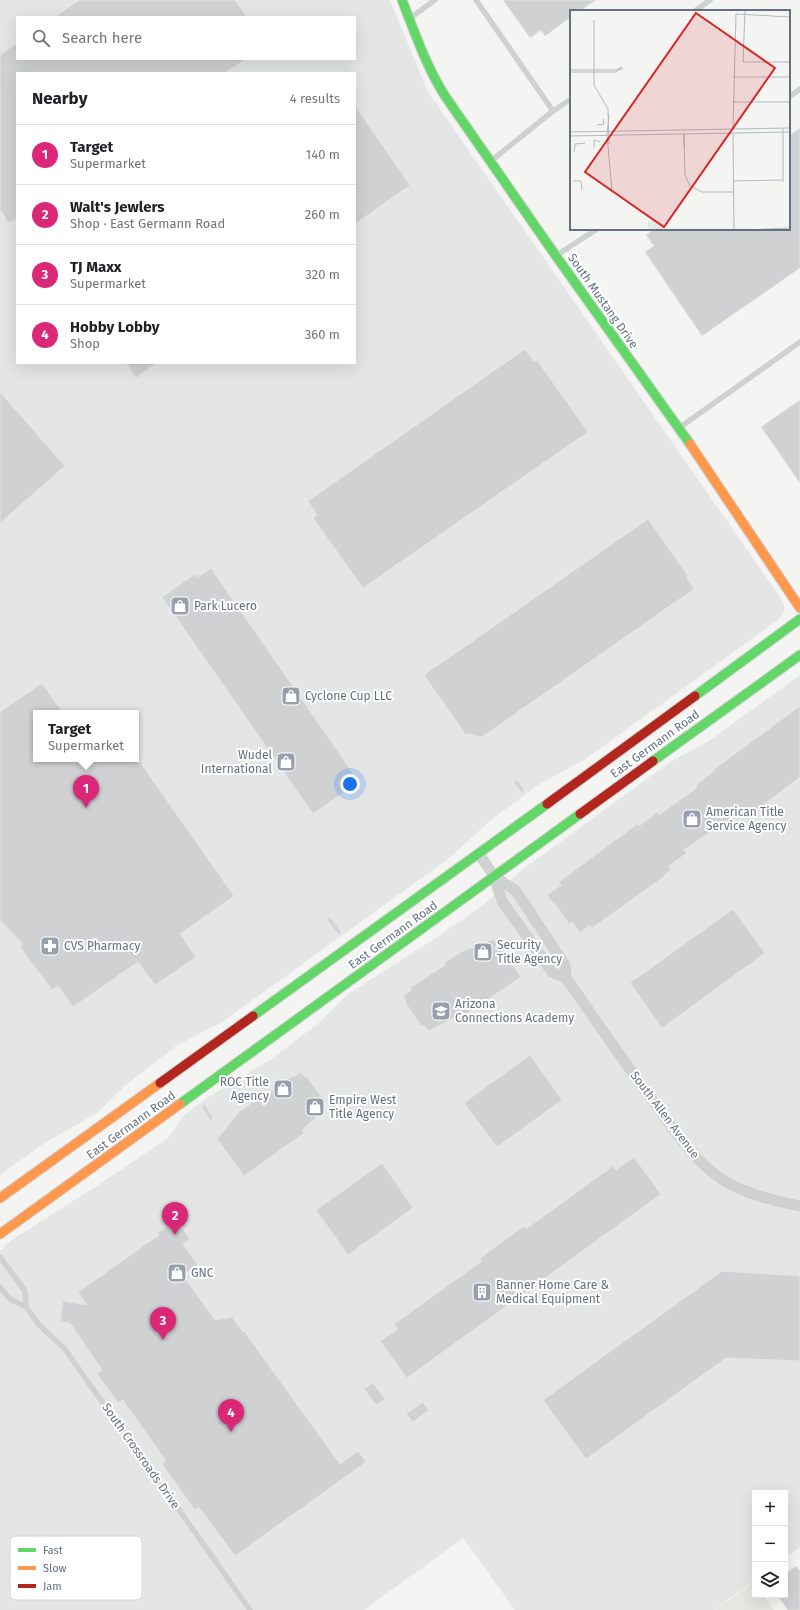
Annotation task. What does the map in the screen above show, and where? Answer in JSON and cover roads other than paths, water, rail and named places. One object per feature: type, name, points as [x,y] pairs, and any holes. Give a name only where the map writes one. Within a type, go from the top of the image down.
[{"type":"main road","name":"South Mustang Drive","points":[[402,0],[433,77],[556,256],[679,428],[800,608]]},
{"type":"main road","name":"East Germann Road","points":[[0,1198],[479,854],[800,619]]},
{"type":"main road","name":"East Germann Road","points":[[0,1234],[800,655]]},
{"type":"street","name":"South Allen Avenue","points":[[479,854],[494,876],[502,901],[552,972],[566,978]]},
{"type":"street","name":"South Allen Avenue","points":[[494,876],[516,891],[565,965],[566,978],[640,1084],[694,1155],[721,1179],[754,1194],[785,1204],[800,1206]]},
{"type":"lane","points":[[410,18],[435,0]]},
{"type":"lane","points":[[476,0],[553,111]]},
{"type":"lane","points":[[696,10],[710,0]]},
{"type":"lane","points":[[790,96],[800,89]]},
{"type":"lane","points":[[490,161],[553,111],[570,100]]},
{"type":"lane","points":[[556,256],[595,230]]},
{"type":"lane","points":[[679,428],[800,342]]},
{"type":"lane","name":"South Crossroads Drive","points":[[0,1257],[25,1291],[26,1307]]},
{"type":"lane","name":"South Crossroads Drive","points":[[0,1287],[10,1299],[26,1307],[39,1325],[64,1348],[250,1610]]},
{"type":"waterway","points":[[516,782],[522,790]]},
{"type":"waterway","points":[[329,919],[339,932]]},
{"type":"waterway","points":[[204,1107],[211,1118]]},
{"type":"place","name":"Park Lucero","points":[[180,606]]},
{"type":"place","name":"Cyclone Cup LLC","points":[[291,696]]},
{"type":"place","name":"Wudel International","points":[[286,762]]},
{"type":"place","name":"Target","points":[[86,808]]},
{"type":"place","name":"American Title Service Agency","points":[[692,819]]},
{"type":"place","name":"CVS Pharmacy","points":[[50,946]]},
{"type":"place","name":"Security Title Agency","points":[[483,952]]},
{"type":"place","name":"Arizona Connections Academy","points":[[441,1011]]},
{"type":"place","name":"ROC Title Agency","points":[[283,1089]]},
{"type":"place","name":"Empire West Title Agency","points":[[315,1107]]},
{"type":"place","name":"Walt's Jewlers","points":[[175,1235]]},
{"type":"place","name":"GNC","points":[[177,1273]]},
{"type":"place","name":"Banner Home Care & Medical Equipment","points":[[482,1292]]},
{"type":"place","name":"TJ Maxx","points":[[163,1340]]},
{"type":"place","name":"Hobby Lobby","points":[[231,1432]]}]
